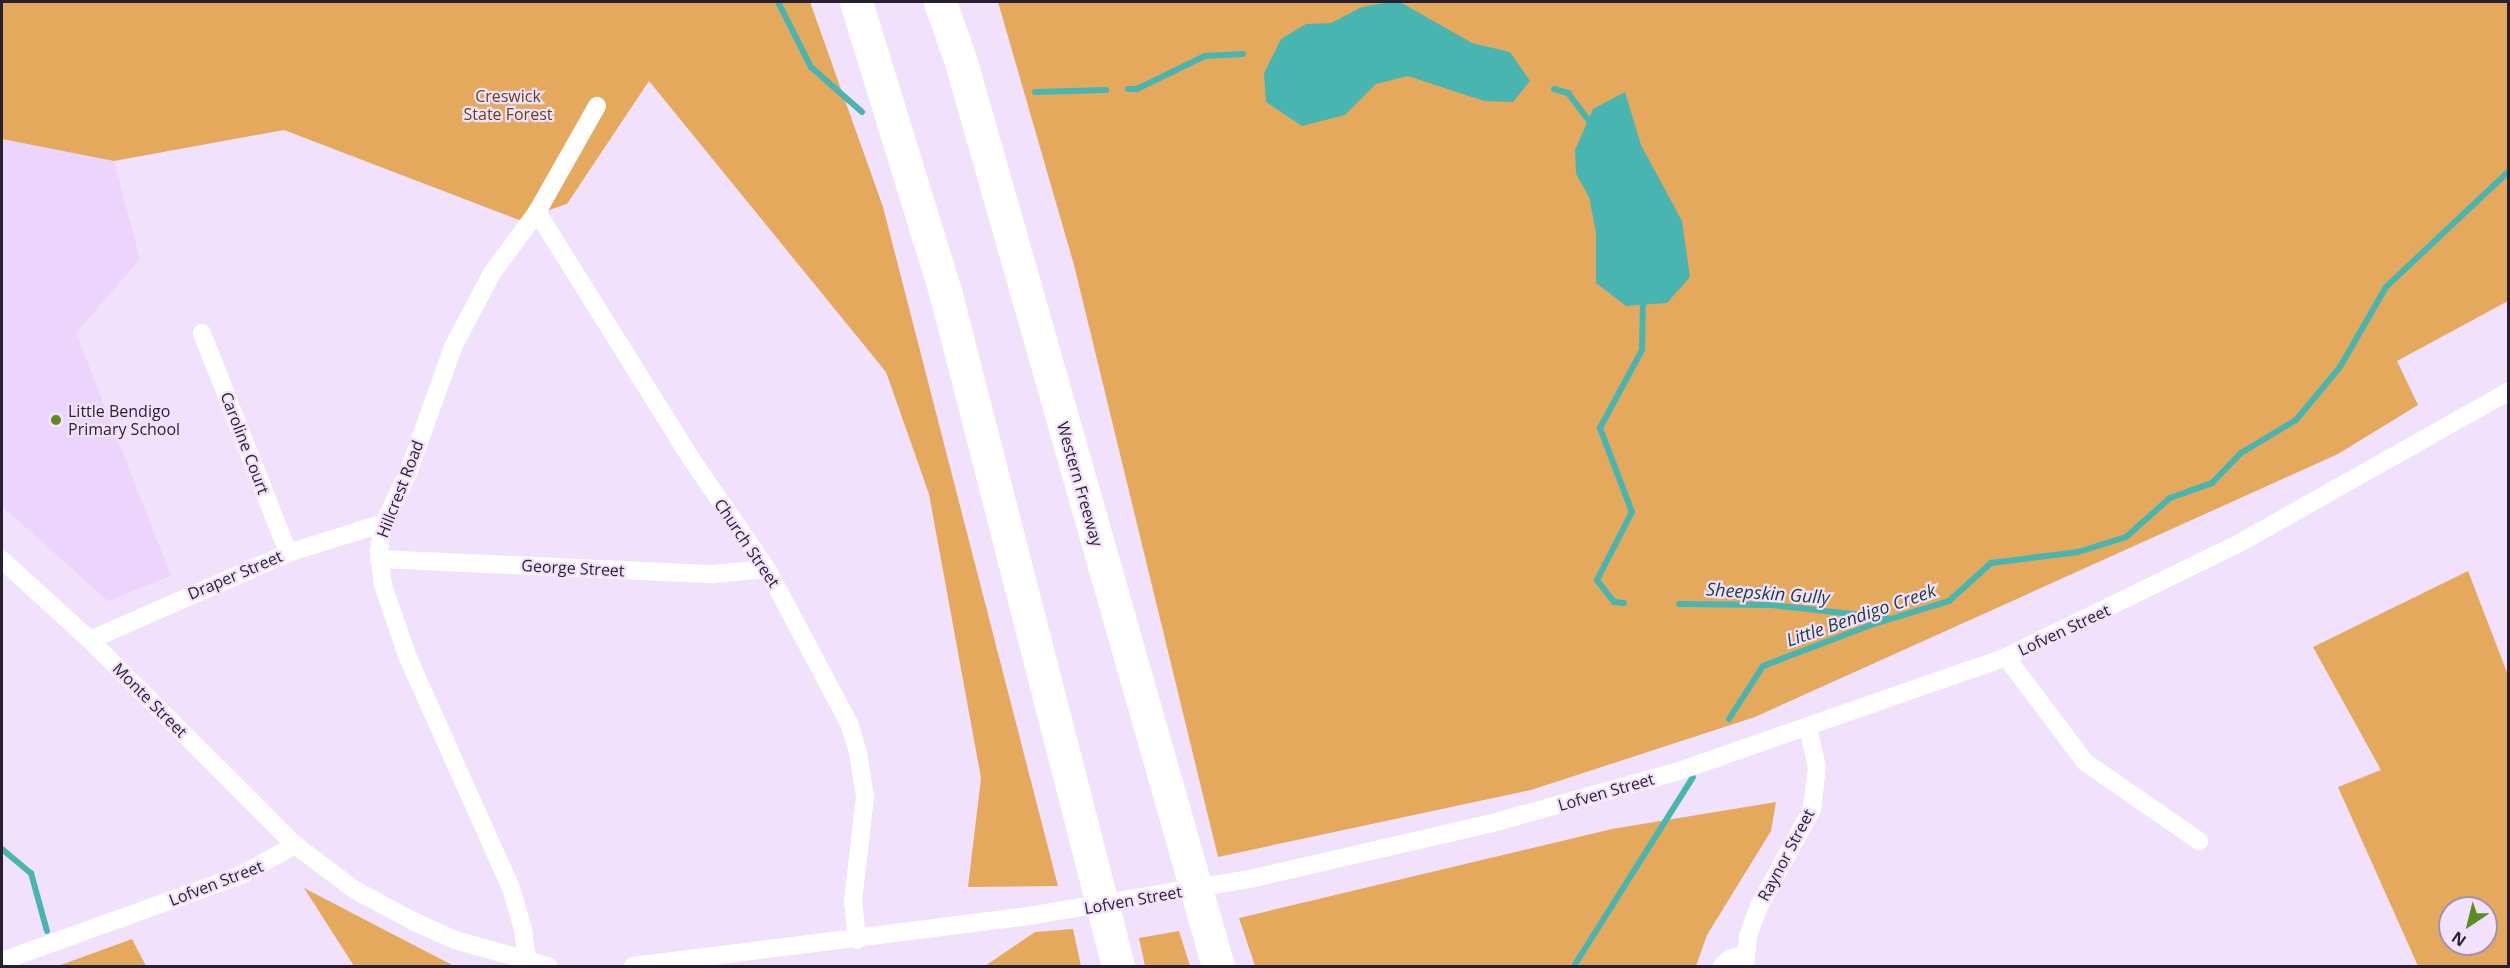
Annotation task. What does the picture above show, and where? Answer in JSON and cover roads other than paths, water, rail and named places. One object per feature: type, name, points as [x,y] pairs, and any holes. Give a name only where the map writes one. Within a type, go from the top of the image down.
[{"type":"highway","points":[[856,2],[946,294],[1118,966]]},
{"type":"highway","name":"Western Freeway","points":[[940,2],[961,62],[1218,966]]},
{"type":"street","name":"Hillcrest Road","points":[[526,961],[523,929],[511,888],[408,658],[383,585],[379,559],[384,523],[408,473],[453,347],[492,273],[537,212],[597,106]]},
{"type":"street","name":"Church Street","points":[[537,212],[692,460],[767,568],[844,713],[858,752],[865,797],[853,901],[856,940]]},
{"type":"street","name":"Caroline Court","points":[[202,333],[288,553]]},
{"type":"street","name":"Lofven Street","points":[[633,966],[856,940],[1022,917],[1250,879],[1581,800],[1808,729],[2006,657],[2236,545],[2508,392]]},
{"type":"street","name":"Draper Street","points":[[90,640],[288,553],[384,523]]},
{"type":"street","name":"George Street","points":[[379,559],[713,574],[767,568]]},
{"type":"street","name":"Monte Street","points":[[2,560],[90,640],[295,845]]},
{"type":"street","points":[[2006,657],[2085,762],[2199,841]]},
{"type":"street","name":"Raynor Street","points":[[1722,966],[1729,959],[1745,960],[1759,906],[1812,809],[1817,767],[1808,729]]},
{"type":"street","name":"Lofven Street","points":[[2,961],[243,874],[295,845]]},
{"type":"street","points":[[295,845],[335,876],[390,910],[455,940],[548,966]]},
{"type":"waterway","name":"Sheepskin Gully","points":[[778,2],[811,67],[862,112]]},
{"type":"waterway","name":"Sheepskin Gully","points":[[1128,89],[1137,89],[1205,56],[1243,54]]},
{"type":"waterway","name":"Sheepskin Gully","points":[[1554,89],[1568,93],[1593,126]]},
{"type":"waterway","name":"Sheepskin Gully","points":[[1035,92],[1106,90]]},
{"type":"waterway","name":"Little Bendigo Creek","points":[[1729,719],[1763,666],[1871,625],[1949,601],[1991,563],[2078,552],[2126,537],[2170,498],[2212,483],[2241,453],[2296,420],[2340,367],[2386,287],[2508,172]]},
{"type":"waterway","name":"Sheepskin Gully","points":[[1624,603],[1614,602],[1597,580],[1632,512],[1600,428],[1642,350],[1643,298]]},
{"type":"waterway","name":"Sheepskin Gully","points":[[1679,604],[1772,605],[1887,618]]},
{"type":"waterway","name":"Little Bendigo Creek","points":[[1574,966],[1693,777]]},
{"type":"waterway","points":[[2,849],[31,873],[47,931]]},
{"type":"place","name":"Little Bendigo Primary School","points":[[56,420]]},
{"type":"park label","name":"Creswick State Forest","points":[[508,105]]}]
